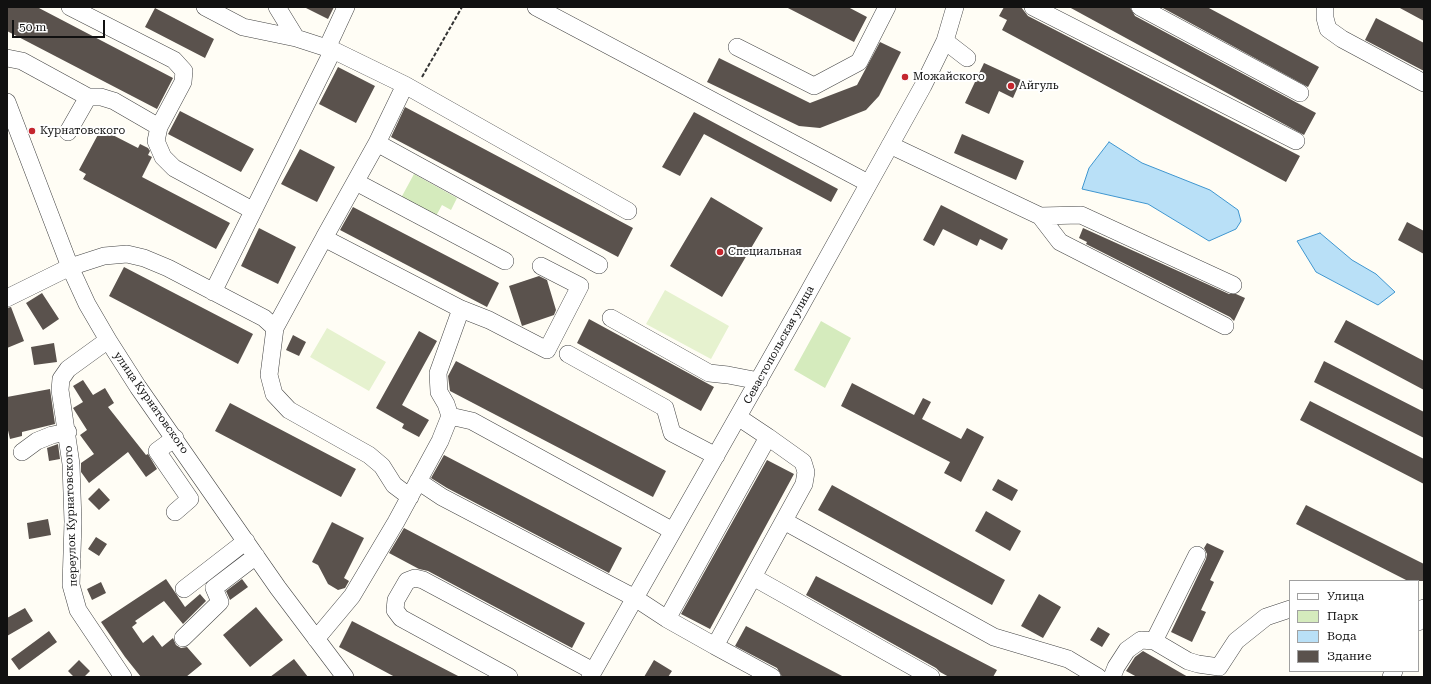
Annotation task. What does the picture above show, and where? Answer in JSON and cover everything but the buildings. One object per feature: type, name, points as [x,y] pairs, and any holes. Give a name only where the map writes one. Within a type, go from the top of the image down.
[{"type":"street","points":[[70,7],[174,60],[184,71],[183,82],[159,127],[156,142],[163,157],[174,168],[252,210]]},
{"type":"street","points":[[205,7],[243,27],[296,38],[330,49],[409,88],[628,211]]},
{"type":"street","points":[[278,7],[296,38]]},
{"type":"street","points":[[213,292],[330,49],[346,7]]},
{"type":"street","points":[[536,7],[868,183]]},
{"type":"street","points":[[737,47],[814,86],[859,62],[887,7]]},
{"type":"street","name":"Севастопольская улица","points":[[591,674],[759,380],[923,86],[945,41],[955,7]]},
{"type":"street","points":[[1033,7],[1296,141]]},
{"type":"street","points":[[1140,7],[1300,93]]},
{"type":"street","points":[[1325,7],[1325,18],[1328,29],[1342,39],[1424,83]]},
{"type":"street","points":[[945,41],[967,58]]},
{"type":"street","points":[[7,58],[22,61],[88,97],[101,97],[114,101],[159,127]]},
{"type":"street","points":[[409,88],[275,328],[269,375],[274,394],[289,410],[369,455],[382,466],[394,485],[410,497]]},
{"type":"street","points":[[68,132],[88,97]]},
{"type":"street","name":"улица Курнатовского","points":[[7,102],[70,267],[86,304],[138,387],[256,556],[345,677]]},
{"type":"street","points":[[377,144],[599,265]]},
{"type":"street","points":[[890,145],[1040,216],[1081,215],[1233,285]]},
{"type":"street","points":[[356,182],[505,261]]},
{"type":"street","points":[[1040,216],[1060,242],[1225,326]]},
{"type":"street","points":[[324,238],[461,309],[489,320],[547,350],[580,286],[541,266]]},
{"type":"street","points":[[7,298],[70,267],[104,256],[127,254],[144,258],[168,268],[264,318],[275,328]]},
{"type":"street","points":[[316,639],[352,596],[410,497],[440,441],[450,416],[446,404],[439,392],[438,373],[461,309]]},
{"type":"street","points":[[611,318],[709,373],[759,380]]},
{"type":"street","name":"переулок Курнатовского","points":[[108,340],[68,369],[61,379],[60,390],[68,432],[71,464],[73,522],[71,585],[78,610],[123,677]]},
{"type":"street","points":[[568,354],[665,408],[672,433],[716,456]]},
{"type":"street","points":[[450,416],[472,421],[674,530]]},
{"type":"street","points":[[716,646],[804,484],[806,472],[803,462],[738,417]]},
{"type":"street","points":[[22,452],[36,441],[52,435],[68,432]]},
{"type":"street","points":[[667,620],[768,437]]},
{"type":"street","points":[[175,438],[157,451],[190,499],[175,512]]},
{"type":"street","points":[[418,481],[442,497],[634,598],[667,620],[772,677]]},
{"type":"street","points":[[784,521],[994,637],[1068,658],[1098,677]]},
{"type":"street","points":[[184,589],[246,541]]},
{"type":"street","points":[[1154,641],[1197,555]]},
{"type":"street","points":[[183,638],[220,602],[214,588],[256,556]]},
{"type":"street","points":[[753,577],[931,677]]},
{"type":"street","points":[[509,677],[401,618],[395,610],[396,600],[408,581],[415,578],[423,580],[591,674]]},
{"type":"street","points":[[1419,620],[1424,608]]},
{"type":"street","points":[[1112,677],[1116,667],[1127,650],[1141,640],[1154,641],[1202,671],[1219,667],[1236,641],[1266,617],[1289,609]]},
{"type":"path","points":[[409,88],[462,7]]},
{"type":"green space","points":[[414,174],[457,198],[451,210],[442,205],[435,218],[401,198]]},
{"type":"green space","points":[[665,290],[729,326],[711,359],[646,324]]},
{"type":"green space","points":[[821,321],[851,338],[825,388],[794,370]]},
{"type":"green space","points":[[327,328],[386,362],[369,391],[310,357]]},
{"type":"water","points":[[1109,142],[1142,163],[1210,190],[1238,210],[1241,221],[1236,229],[1209,241],[1148,204],[1082,189],[1089,168]]},
{"type":"water","points":[[1320,233],[1352,260],[1376,274],[1395,292],[1378,305],[1316,272],[1297,241]]},
{"type":"place","name":"Можайского","points":[[905,77]]},
{"type":"place","name":"Айгуль","points":[[1011,86]]},
{"type":"place","name":"Курнатовского","points":[[32,131]]},
{"type":"place","name":"Специальная","points":[[720,252]]}]
